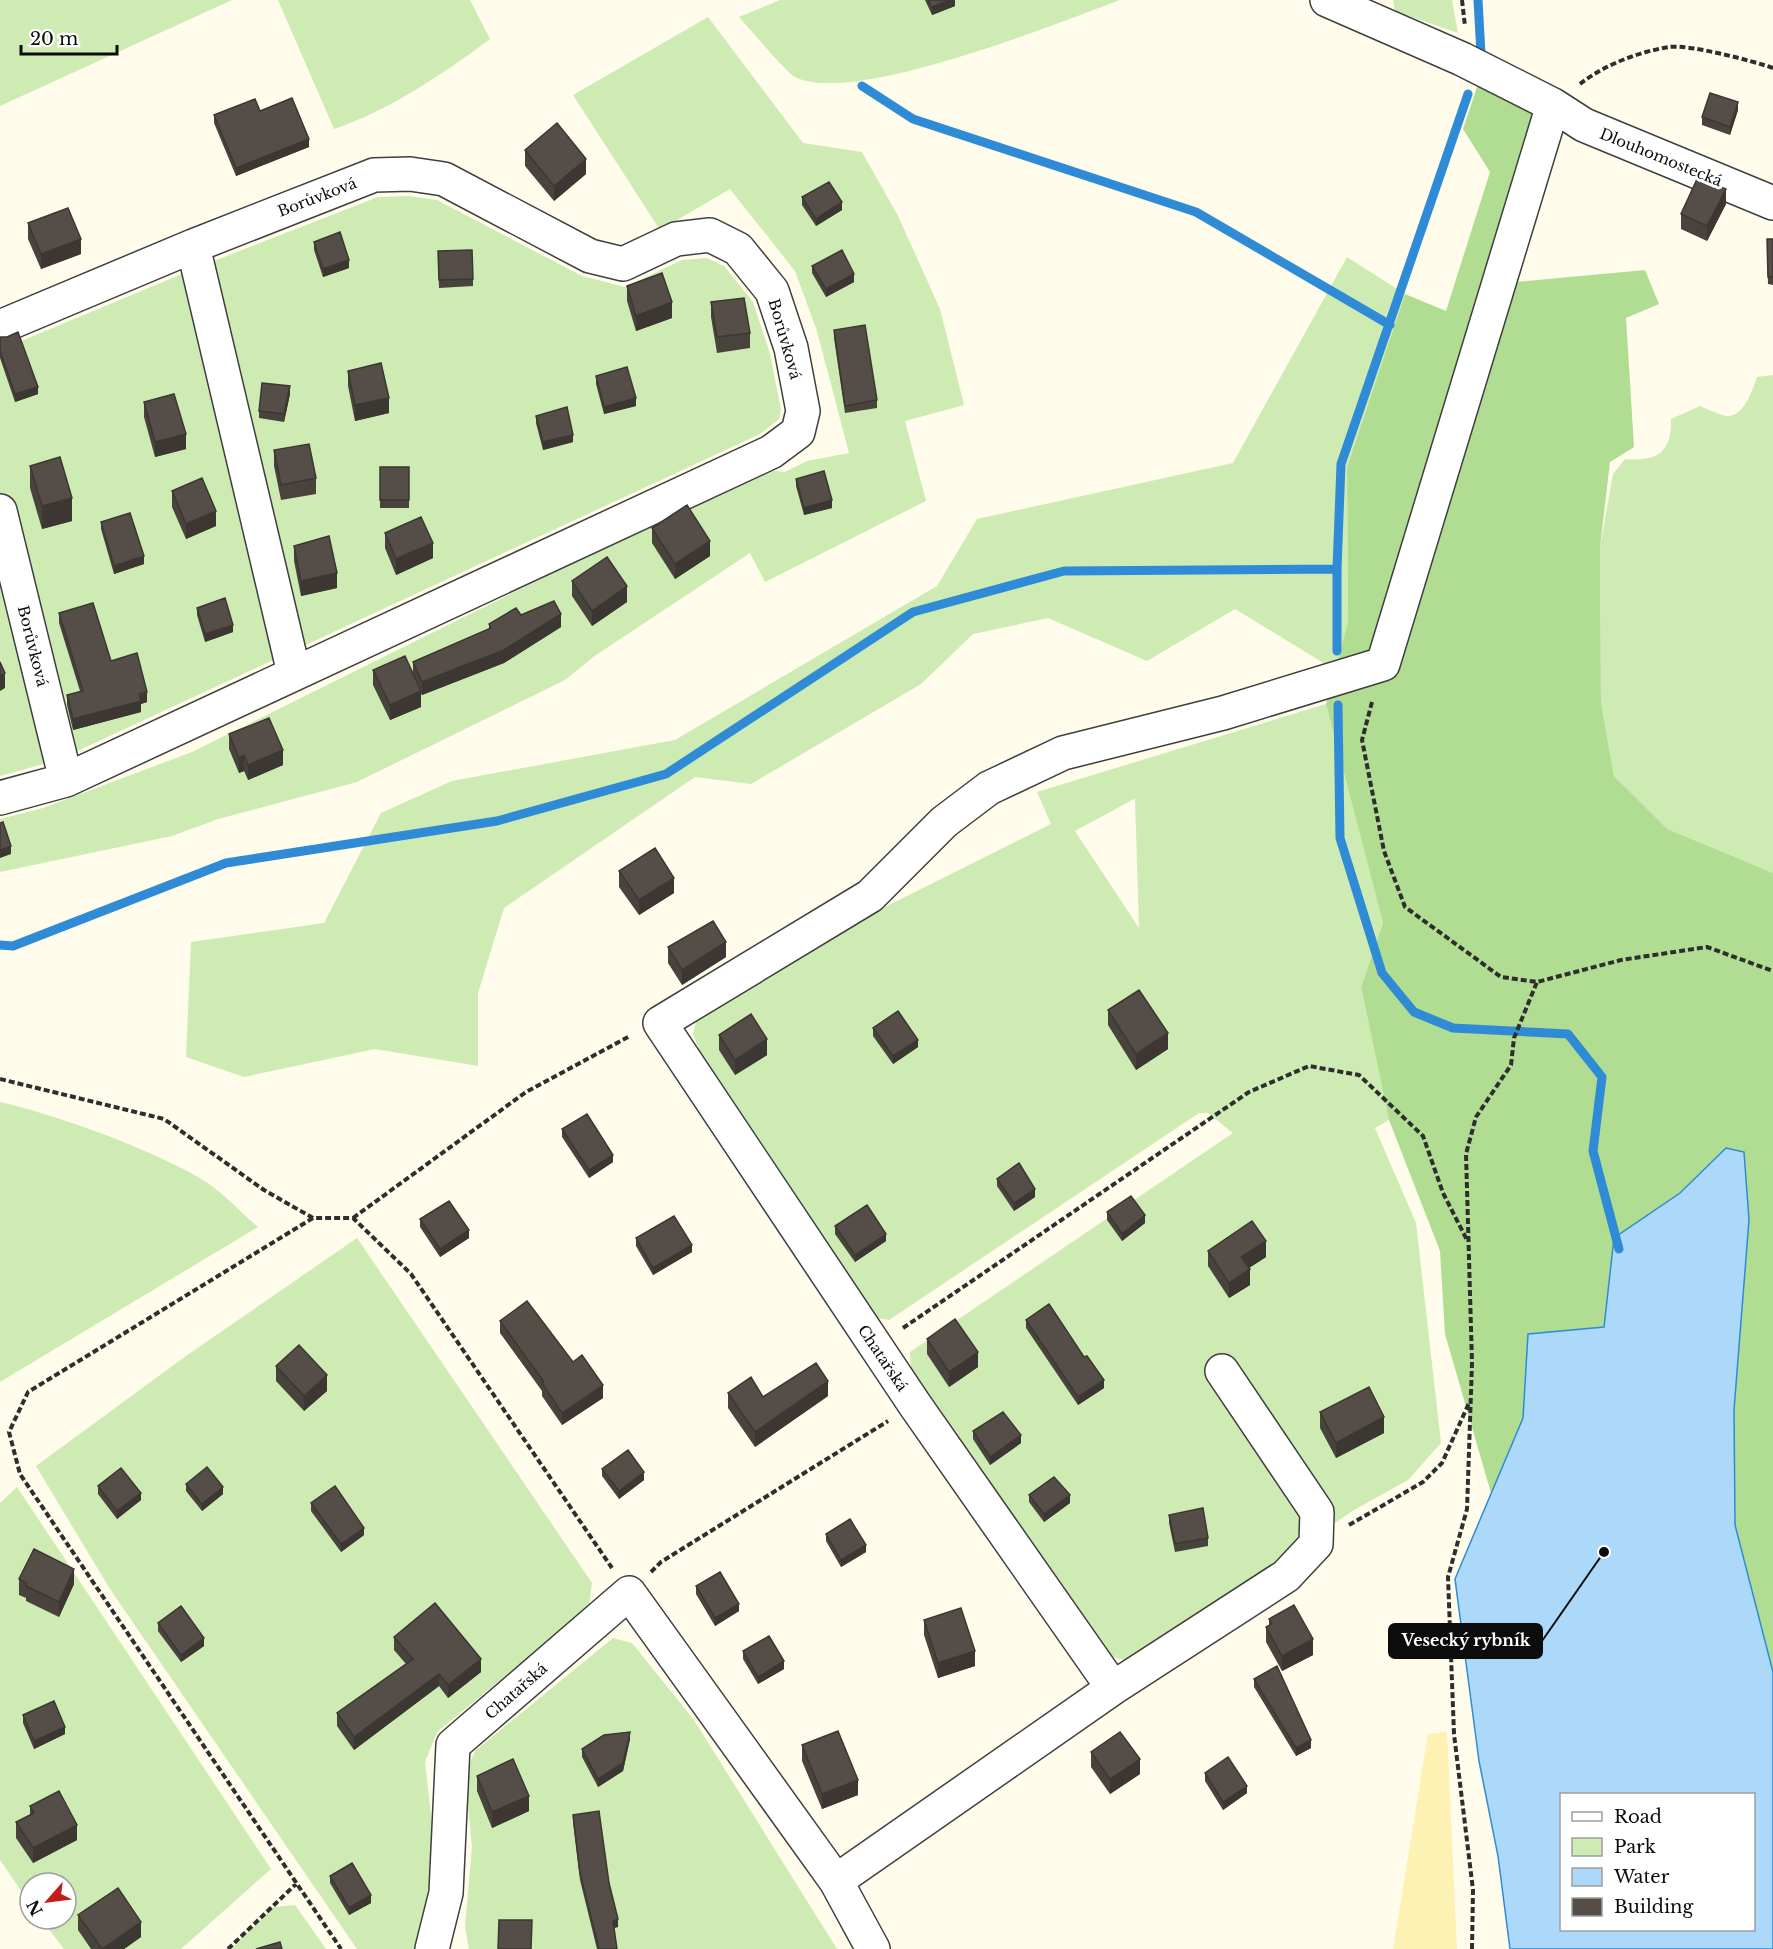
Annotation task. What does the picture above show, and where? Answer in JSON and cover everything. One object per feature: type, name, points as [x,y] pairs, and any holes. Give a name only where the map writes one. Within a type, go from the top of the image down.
[{"type":"street","name":"Dlouhomostecká","points":[[1327,0],[1462,59],[1553,105],[1584,125],[1773,203]]},
{"type":"street","points":[[660,1023],[870,896],[944,822],[989,788],[1063,753],[1223,713],[1383,664],[1553,105]]},
{"type":"street","name":"Borůvková","points":[[0,327],[193,246],[374,175],[410,174],[444,179],[590,256],[623,264],[676,239],[710,236],[738,249],[772,291],[791,348],[803,411],[798,432],[771,452],[66,780],[0,798]]},
{"type":"street","points":[[193,246],[294,673]]},
{"type":"street","name":"Borůvková","points":[[0,511],[66,780]]},
{"type":"street","name":"Chatařská","points":[[660,1023],[915,1405],[1113,1688]]},
{"type":"street","points":[[836,1881],[1113,1688],[1286,1576],[1316,1544],[1317,1512],[1222,1371]]},
{"type":"street","points":[[629,1593],[836,1881],[873,1949]]},
{"type":"street","name":"Chatařská","points":[[432,1949],[446,1893],[453,1745],[629,1593]]},
{"type":"path","points":[[1553,105],[1600,68],[1671,47],[1749,59],[1773,68]]},
{"type":"path","points":[[1383,664],[1362,740],[1384,851],[1405,907],[1501,977],[1537,982],[1621,960],[1707,947],[1773,971]]},
{"type":"path","points":[[1472,1949],[1473,1890],[1454,1734],[1448,1577],[1467,1509],[1471,1400],[1466,1154],[1476,1117],[1511,1065],[1514,1038],[1537,982]]},
{"type":"path","points":[[0,1079],[90,1099],[164,1119],[264,1190],[313,1218],[353,1218],[526,1092],[634,1034],[660,1023]]},
{"type":"path","points":[[876,1346],[1249,1092],[1309,1066],[1359,1075],[1423,1136],[1443,1193],[1469,1244]]},
{"type":"path","points":[[313,1218],[28,1392],[9,1432],[20,1474],[340,1949]]},
{"type":"path","points":[[353,1218],[411,1274],[629,1593],[661,1562],[915,1405]]},
{"type":"path","points":[[1316,1544],[1423,1482],[1442,1463],[1471,1400]]},
{"type":"path","points":[[228,1949],[296,1884]]},
{"type":"green space","points":[[0,0],[232,0],[0,106]]},
{"type":"green space","points":[[278,0],[470,0],[490,39],[454,65],[396,101],[334,129]]},
{"type":"green space","points":[[780,0],[1120,0],[956,58],[861,80],[823,83],[795,77],[739,17]]},
{"type":"green space","points":[[1393,0],[1452,0],[1458,33],[1395,11]]},
{"type":"green space","points":[[708,17],[803,143],[862,152],[898,216],[940,309],[964,405],[905,421],[926,501],[765,582],[750,553],[596,655],[565,680],[357,782],[218,819],[172,836],[0,872],[0,819],[43,808],[192,752],[547,576],[635,529],[718,493],[774,471],[785,472],[807,461],[849,453],[817,331],[795,271],[730,189],[660,230],[573,95]]},
{"type":"green space","points":[[1480,78],[1534,116],[1516,282],[1645,270],[1659,304],[1626,318],[1634,447],[1610,462],[1600,547],[1601,703],[1614,776],[1667,829],[1773,873],[1773,1672],[1735,1525],[1734,1410],[1749,1220],[1744,1152],[1725,1149],[1680,1193],[1615,1238],[1604,1327],[1528,1334],[1523,1418],[1491,1493],[1445,1334],[1440,1251],[1389,1120],[1361,987],[1383,923],[1326,704],[1348,622],[1347,467],[1405,294],[1446,311],[1490,172],[1463,129]]},
{"type":"green space","points":[[409,196],[437,200],[582,276],[625,287],[682,260],[707,258],[724,266],[753,302],[770,354],[781,410],[779,419],[760,434],[58,760],[0,776],[0,350],[201,266],[378,197]]},
{"type":"green space","points":[[1347,257],[1405,294],[1347,467],[1348,622],[1335,670],[1235,609],[1147,661],[1048,618],[973,634],[921,684],[751,784],[695,777],[504,908],[478,993],[478,1066],[375,1049],[244,1077],[186,1057],[191,942],[324,923],[381,813],[452,781],[675,740],[937,586],[977,519],[1233,463]]},
{"type":"green space","points":[[1773,375],[1773,873],[1666,829],[1614,776],[1601,703],[1600,547],[1613,474],[1625,459],[1646,459],[1660,452],[1669,440],[1671,419],[1700,406],[1727,416],[1733,415],[1747,401],[1757,377]]},
{"type":"green space","points":[[1326,704],[1383,923],[1361,987],[1389,1120],[1375,1128],[1416,1223],[1441,1443],[1408,1480],[1354,1510],[1129,1661],[1108,1656],[911,1372],[910,1352],[1233,1133],[1208,1113],[1199,1113],[889,1320],[877,1318],[704,1061],[693,1034],[697,1018],[873,913],[1051,824],[1037,792]],"holes":[[[1135,799],[1139,928],[1075,831]]]},
{"type":"green space","points":[[0,1102],[49,1115],[102,1134],[177,1166],[214,1188],[258,1227],[0,1382]]},
{"type":"green space","points":[[357,1238],[592,1583],[589,1607],[437,1732],[425,1762],[436,1859],[436,1887],[417,1949],[357,1949],[110,1589],[36,1466],[186,1356]]},
{"type":"green space","points":[[17,1487],[271,1869],[181,1949],[64,1949],[50,1931],[78,1931],[78,1871],[18,1871],[18,1886],[0,1860],[0,1503]]},
{"type":"green space","points":[[613,1638],[632,1643],[694,1720],[837,1949],[469,1949],[465,1926],[472,1847],[465,1775],[475,1751]]},
{"type":"green space","points":[[295,1905],[326,1949],[231,1949],[274,1907]]},
{"type":"sand","points":[[1447,1732],[1457,1949],[1393,1949],[1428,1734]]},
{"type":"water","points":[[1726,1148],[1744,1152],[1749,1220],[1734,1410],[1735,1525],[1773,1672],[1773,1949],[1510,1949],[1498,1856],[1479,1761],[1455,1579],[1523,1418],[1528,1334],[1604,1327],[1614,1238],[1680,1193]]},
{"type":"building","points":[[928,0],[950,0],[932,7]]},
{"type":"building","points":[[1710,93],[1738,102],[1730,127],[1702,117]]},
{"type":"building","points":[[292,98],[309,139],[236,168],[214,115],[255,99],[260,111]]},
{"type":"building","points":[[557,123],[586,159],[554,186],[525,150]]},
{"type":"building","points":[[1698,177],[1726,189],[1707,226],[1681,214]]},
{"type":"building","points":[[829,182],[842,202],[816,219],[802,197]]},
{"type":"building","points":[[68,208],[81,239],[41,254],[28,223]]},
{"type":"building","points":[[340,232],[349,260],[323,269],[314,242]]},
{"type":"building","points":[[1767,239],[1773,239],[1773,277],[1768,277]]},
{"type":"building","points":[[472,250],[473,279],[439,280],[438,251]]},
{"type":"building","points":[[842,250],[854,274],[826,289],[812,266]]},
{"type":"building","points":[[662,273],[672,302],[636,316],[627,286]]},
{"type":"building","points":[[744,298],[750,333],[717,337],[711,302]]},
{"type":"building","points":[[865,325],[877,400],[845,406],[834,330]]},
{"type":"building","points":[[18,332],[38,387],[15,394],[0,351],[0,337],[7,337]]},
{"type":"building","points":[[381,363],[389,398],[355,405],[348,371]]},
{"type":"building","points":[[627,367],[636,398],[604,407],[596,376]]},
{"type":"building","points":[[262,383],[290,386],[284,414],[259,411]]},
{"type":"building","points":[[174,394],[186,434],[155,442],[144,402]]},
{"type":"building","points":[[567,407],[573,435],[543,442],[536,416]]},
{"type":"building","points":[[309,444],[316,478],[281,485],[274,450]]},
{"type":"building","points":[[60,457],[72,498],[42,506],[30,466]]},
{"type":"building","points":[[380,467],[409,467],[409,500],[380,500]]},
{"type":"building","points":[[824,471],[832,500],[804,508],[796,479]]},
{"type":"building","points":[[202,478],[216,511],[186,524],[172,491]]},
{"type":"building","points":[[687,505],[710,541],[675,564],[652,528]]},
{"type":"building","points":[[130,513],[144,556],[114,566],[101,522]]},
{"type":"building","points":[[421,517],[433,543],[396,559],[385,533]]},
{"type":"building","points":[[329,536],[337,573],[301,581],[294,546]]},
{"type":"building","points":[[607,557],[627,586],[592,611],[572,581]]},
{"type":"building","points":[[225,598],[233,625],[205,634],[197,608]]},
{"type":"building","points":[[554,601],[561,614],[504,650],[422,682],[413,662],[491,628],[489,624],[516,608],[521,615]]},
{"type":"building","points":[[93,603],[111,661],[137,653],[147,692],[139,694],[141,701],[73,719],[67,695],[83,691],[59,613]]},
{"type":"building","points":[[405,656],[421,691],[390,705],[373,670]]},
{"type":"building","points":[[0,662],[5,673],[0,676]]},
{"type":"building","points":[[269,718],[283,750],[248,765],[244,755],[239,758],[229,734]]},
{"type":"building","points":[[3,822],[11,846],[0,850],[0,823]]},
{"type":"building","points":[[655,848],[674,878],[639,900],[619,871]]},
{"type":"building","points":[[713,921],[726,942],[682,970],[668,947]]},
{"type":"building","points":[[1139,990],[1168,1033],[1136,1054],[1108,1010]]},
{"type":"building","points":[[898,1011],[918,1040],[893,1056],[873,1028]]},
{"type":"building","points":[[751,1014],[767,1039],[735,1060],[719,1035]]},
{"type":"building","points":[[587,1114],[613,1155],[589,1170],[562,1129]]},
{"type":"building","points":[[1019,1163],[1035,1189],[1014,1203],[997,1179]]},
{"type":"building","points":[[1131,1196],[1145,1215],[1122,1234],[1107,1212]]},
{"type":"building","points":[[449,1201],[469,1230],[440,1249],[420,1219]]},
{"type":"building","points":[[867,1205],[886,1234],[855,1255],[835,1226]]},
{"type":"building","points":[[674,1216],[692,1245],[653,1268],[636,1238]]},
{"type":"building","points":[[1252,1221],[1266,1241],[1241,1257],[1250,1269],[1229,1283],[1208,1251]]},
{"type":"building","points":[[527,1301],[573,1362],[582,1355],[603,1385],[562,1413],[542,1383],[544,1382],[500,1321]]},
{"type":"building","points":[[1049,1304],[1084,1357],[1087,1356],[1104,1380],[1078,1397],[1026,1320]]},
{"type":"building","points":[[955,1319],[978,1352],[949,1372],[927,1339]]},
{"type":"building","points":[[299,1345],[327,1375],[304,1396],[276,1366]]},
{"type":"building","points":[[816,1363],[828,1381],[755,1432],[728,1393],[751,1377],[763,1397]]},
{"type":"building","points":[[1369,1387],[1384,1417],[1336,1443],[1320,1412]]},
{"type":"building","points":[[1003,1412],[1021,1435],[990,1457],[973,1431]]},
{"type":"building","points":[[628,1450],[644,1472],[619,1491],[602,1469]]},
{"type":"building","points":[[207,1467],[223,1487],[202,1504],[186,1484]]},
{"type":"building","points":[[121,1468],[141,1493],[117,1511],[98,1486]]},
{"type":"building","points":[[1054,1477],[1070,1495],[1044,1514],[1029,1495]]},
{"type":"building","points":[[335,1486],[364,1528],[341,1544],[311,1503]]},
{"type":"building","points":[[1203,1508],[1208,1538],[1175,1544],[1169,1515]]},
{"type":"building","points":[[850,1519],[866,1545],[841,1560],[826,1534]]},
{"type":"building","points":[[34,1549],[74,1569],[59,1602],[26,1586],[27,1583],[19,1579]]},
{"type":"building","points":[[720,1572],[739,1604],[715,1618],[696,1586]]},
{"type":"building","points":[[435,1603],[481,1659],[448,1685],[439,1674],[354,1737],[337,1713],[413,1659],[394,1637]]},
{"type":"building","points":[[1294,1605],[1313,1639],[1282,1656],[1266,1627],[1272,1624],[1269,1619]]},
{"type":"building","points":[[181,1606],[204,1638],[181,1655],[158,1623]]},
{"type":"building","points":[[961,1608],[975,1651],[938,1663],[924,1620]]},
{"type":"building","points":[[769,1636],[784,1661],[758,1677],[743,1651]]},
{"type":"building","points":[[1277,1666],[1311,1740],[1296,1748],[1254,1679]]},
{"type":"building","points":[[54,1701],[65,1727],[34,1741],[23,1715]]},
{"type":"building","points":[[838,1731],[858,1780],[822,1794],[802,1745]]},
{"type":"building","points":[[630,1732],[623,1763],[598,1779],[582,1749],[604,1735]]},
{"type":"building","points":[[1120,1732],[1140,1759],[1110,1779],[1091,1752]]},
{"type":"building","points":[[1228,1757],[1247,1786],[1223,1802],[1205,1773]]},
{"type":"building","points":[[513,1759],[529,1796],[492,1812],[477,1776]]},
{"type":"building","points":[[59,1791],[77,1825],[33,1848],[16,1822],[34,1813],[30,1806]]},
{"type":"building","points":[[599,1811],[609,1883],[618,1919],[613,1921],[617,1949],[599,1949],[580,1873],[573,1815]]},
{"type":"building","points":[[352,1863],[371,1895],[349,1908],[330,1876]]},
{"type":"building","points":[[118,1888],[141,1922],[102,1949],[78,1915]]},
{"type":"building","points":[[499,1920],[532,1920],[531,1949],[498,1949]]},
{"type":"building","points":[[280,1942],[282,1949],[256,1949]]},
{"type":"waterway","points":[[1478,0],[1481,54]]},
{"type":"waterway","points":[[862,86],[913,119],[1196,212],[1390,325]]},
{"type":"waterway","points":[[1337,651],[1341,464],[1468,94]]},
{"type":"waterway","points":[[0,945],[13,946],[226,863],[497,821],[666,774],[913,612],[1064,571],[1337,569]]},
{"type":"waterway","points":[[1338,705],[1340,838],[1382,973],[1414,1012],[1453,1028],[1568,1034],[1602,1077],[1593,1151],[1619,1249]]},
{"type":"place","name":"Vesecký rybník","points":[[1604,1552]]}]
